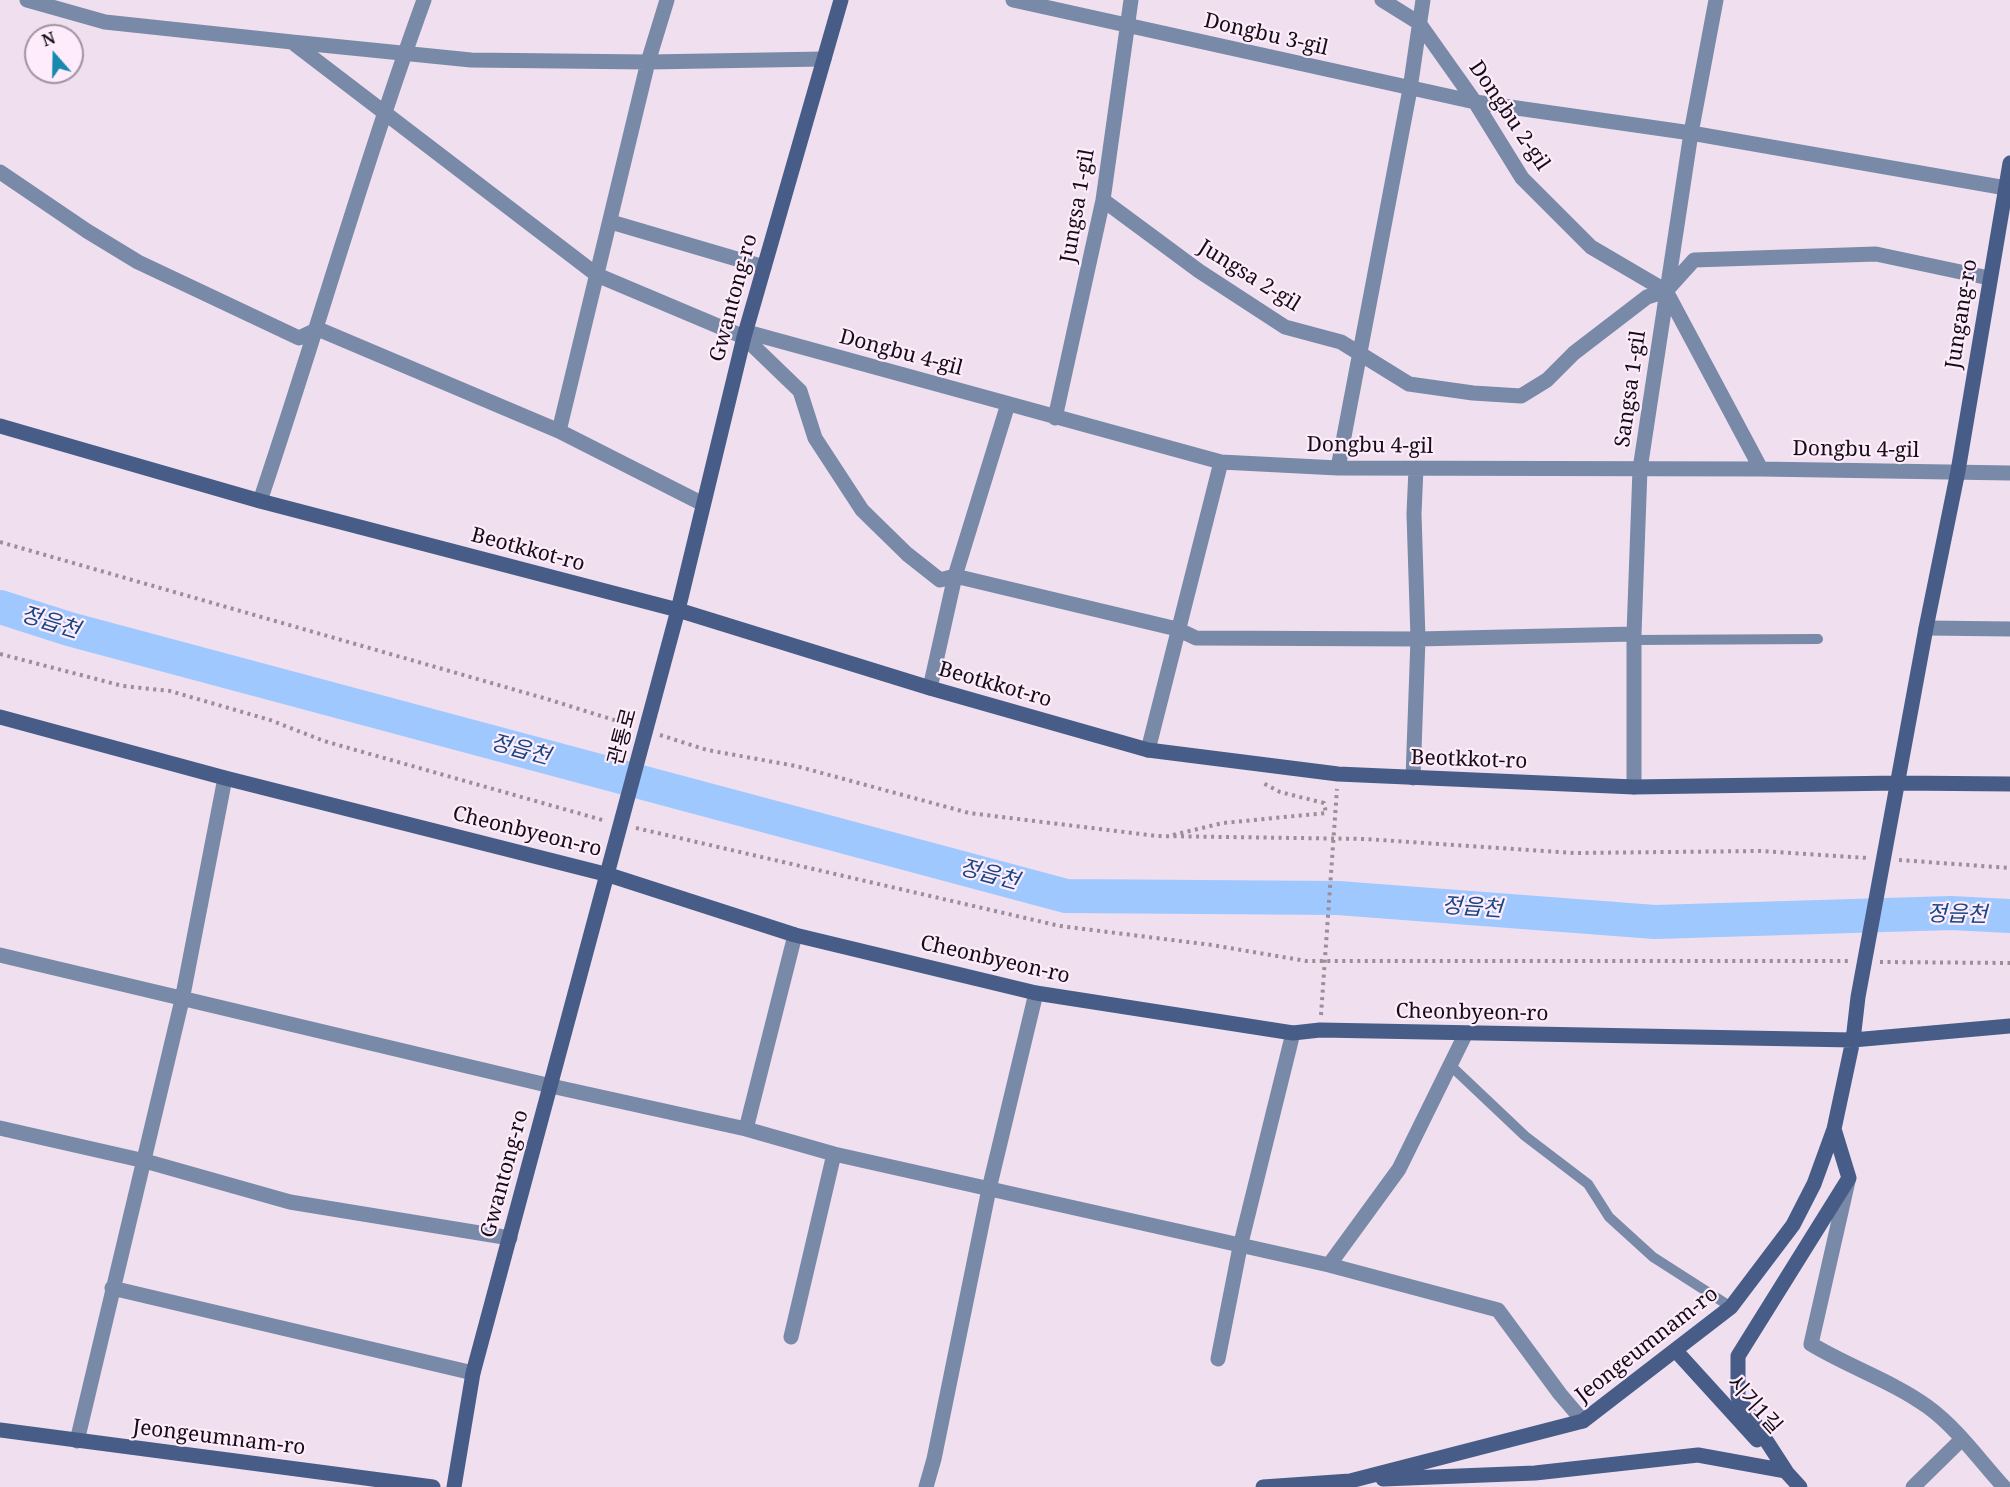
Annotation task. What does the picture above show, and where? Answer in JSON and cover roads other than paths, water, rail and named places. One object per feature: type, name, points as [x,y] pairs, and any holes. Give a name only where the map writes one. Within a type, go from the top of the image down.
[{"type":"street","points":[[27,0],[105,22],[292,42],[406,51],[471,60],[648,62],[824,59]]},
{"type":"street","points":[[260,501],[318,328],[385,111],[424,0]]},
{"type":"street","points":[[559,431],[648,62],[667,0]]},
{"type":"street","name":"Gwantong-ro","points":[[678,610],[745,335],[841,0]]},
{"type":"street","name":"Dongbu 3-gil","points":[[1013,0],[1474,102],[1691,133],[2007,190]]},
{"type":"street","name":"Jungsa 1-gil","points":[[1055,418],[1103,200],[1131,0]]},
{"type":"street","name":"Dongbu 2-gil","points":[[1382,0],[1419,23],[1474,102],[1522,178],[1591,246],[1666,291]]},
{"type":"street","points":[[1338,468],[1358,353],[1410,89],[1423,0]]},
{"type":"street","name":"Sangsa 1-gil","points":[[1634,788],[1634,637],[1640,469],[1691,133],[1716,0]]},
{"type":"street","points":[[292,42],[597,274],[745,335],[801,391],[815,438],[862,510],[907,554],[940,580],[955,576],[1177,629],[1197,638],[1634,637]]},
{"type":"street","name":"Jungang-ro","points":[[1898,783],[1926,627],[1958,471],[2010,163]]},
{"type":"street","points":[[0,172],[87,231],[138,262],[299,338],[318,328]]},
{"type":"street","name":"Jungsa 2-gil","points":[[1103,200],[1199,271],[1285,327],[1341,342],[1409,384],[1473,393],[1521,396],[1546,380],[1574,352],[1647,297],[1666,291]]},
{"type":"street","points":[[611,222],[764,267]]},
{"type":"street","points":[[1761,469],[1666,291],[1694,260],[1876,254],[1989,278]]},
{"type":"street","points":[[318,328],[559,431],[703,504]]},
{"type":"street","name":"Dongbu 4-gil","points":[[745,335],[1221,462],[1338,468],[2010,472]]},
{"type":"street","points":[[930,688],[955,576],[1008,404]]},
{"type":"street","name":"Beotkkot-ro","points":[[0,426],[260,501],[678,610],[930,688],[1148,750],[1338,774],[1634,788],[1898,783],[2010,784]]},
{"type":"street","points":[[1148,750],[1221,462]]},
{"type":"street","points":[[1413,778],[1418,639],[1414,567],[1416,468]]},
{"type":"street","name":"관통로","points":[[609,875],[678,610]]},
{"type":"street","points":[[1926,627],[2010,629]]},
{"type":"street","name":"Cheonbyeon-ro","points":[[0,717],[225,778],[609,875],[795,935],[1036,993],[1293,1033],[1320,1030],[1464,1035],[1853,1040],[2010,1026]]},
{"type":"street","points":[[76,1441],[182,1000],[225,778]]},
{"type":"street","name":"Jeongeumnam-ro","points":[[1263,1487],[1350,1481],[1583,1421],[1731,1307],[1793,1225],[1814,1184],[1834,1129],[1853,1040],[1858,997],[1898,783]]},
{"type":"street","name":"Gwantong-ro","points":[[454,1487],[473,1373],[609,875]]},
{"type":"street","points":[[746,1129],[795,935]]},
{"type":"street","points":[[0,955],[182,1000],[746,1129],[834,1154],[1240,1247],[1329,1265],[1498,1310],[1560,1394],[1583,1421]]},
{"type":"street","points":[[926,1487],[934,1459],[989,1189],[1036,993]]},
{"type":"street","points":[[1218,1359],[1240,1247],[1293,1033]]},
{"type":"street","points":[[1329,1265],[1399,1169],[1464,1035]]},
{"type":"street","points":[[0,1128],[145,1161],[290,1202],[510,1238]]},
{"type":"street","points":[[1834,1129],[1849,1178],[1811,1344],[1842,1363],[1890,1383],[1929,1408],[2004,1487]]},
{"type":"street","points":[[791,1336],[834,1154]]},
{"type":"street","points":[[1785,1472],[1738,1397],[1738,1356],[1849,1178]]},
{"type":"street","points":[[112,1288],[473,1373]]},
{"type":"street","name":"시기1길","points":[[1676,1351],[1800,1487]]},
{"type":"street","name":"Jeongeumnam-ro","points":[[0,1430],[433,1487]]},
{"type":"street","points":[[1913,1487],[1961,1440]]},
{"type":"street","points":[[1350,1481],[1535,1473],[1698,1455],[1785,1472]]},
{"type":"lane","points":[[1634,637],[1818,639]]},
{"type":"lane","points":[[1450,1065],[1525,1136],[1588,1184],[1609,1217],[1653,1257],[1731,1307]]},
{"type":"waterway","name":"정읍천","points":[[0,607],[69,629],[1066,896],[1338,898],[1655,922],[1951,913],[2010,916]]}]
